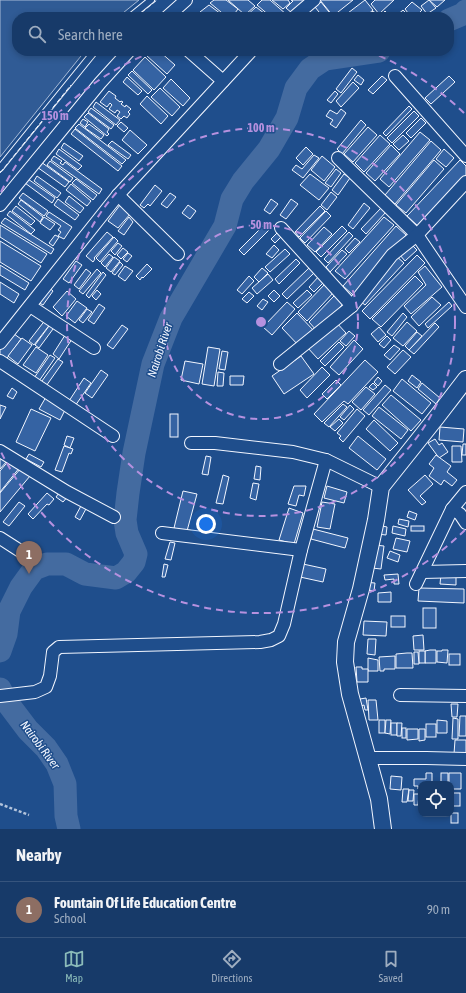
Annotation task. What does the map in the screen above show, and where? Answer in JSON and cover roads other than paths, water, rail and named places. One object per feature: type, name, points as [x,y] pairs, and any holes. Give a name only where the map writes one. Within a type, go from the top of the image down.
[{"type":"street","points":[[173,12],[186,0]]},
{"type":"street","points":[[300,12],[314,0]]},
{"type":"street","points":[[0,204],[100,83],[124,56]]},
{"type":"street","points":[[195,56],[223,81]]},
{"type":"street","points":[[0,343],[118,195],[246,56]]},
{"type":"street","points":[[395,76],[466,156]]},
{"type":"street","points":[[338,158],[416,235],[466,307]]},
{"type":"street","points":[[280,364],[352,306],[392,255],[416,235],[466,182]]},
{"type":"street","points":[[118,195],[178,254]]},
{"type":"street","points":[[281,228],[352,306]]},
{"type":"street","points":[[30,306],[94,348]]},
{"type":"street","points":[[0,361],[113,436]]},
{"type":"street","points":[[383,829],[379,800],[350,694],[345,662],[346,642],[361,589],[376,520],[381,487],[466,379]]},
{"type":"street","points":[[192,444],[215,443],[247,445],[293,452],[326,460],[381,487]]},
{"type":"street","points":[[0,451],[67,492],[114,517]]},
{"type":"street","points":[[0,696],[35,692],[43,689],[48,683],[53,652],[59,647],[260,642],[271,640],[279,636],[284,624],[301,550],[326,460]]},
{"type":"street","points":[[416,584],[452,509],[466,492]]},
{"type":"street","points":[[452,509],[460,514],[466,523]]},
{"type":"street","points":[[162,533],[301,550]]},
{"type":"street","points":[[0,538],[24,554]]},
{"type":"street","points":[[422,572],[466,571]]},
{"type":"street","points":[[400,694],[466,696]]},
{"type":"street","points":[[367,758],[466,759]]},
{"type":"lane","points":[[136,12],[151,0]]},
{"type":"lane","points":[[0,168],[91,56]]},
{"type":"waterway","name":"Nairobi River","points":[[454,18],[466,11]]},
{"type":"waterway","name":"Nairobi River","points":[[0,651],[6,634],[9,611],[21,587],[34,569],[47,564],[66,564],[85,574],[116,578],[126,572],[134,562],[136,554],[127,533],[125,520],[134,453],[153,364],[171,318],[225,226],[232,199],[243,181],[269,149],[287,118],[296,88],[310,69],[325,59],[345,56]]},
{"type":"waterway","name":"Nairobi River","points":[[0,689],[6,701],[28,730],[46,748],[57,764],[65,784],[66,816],[69,829]]},
{"type":"place","name":"Fountain Of Life Education Centre","points":[[29,574]]}]
